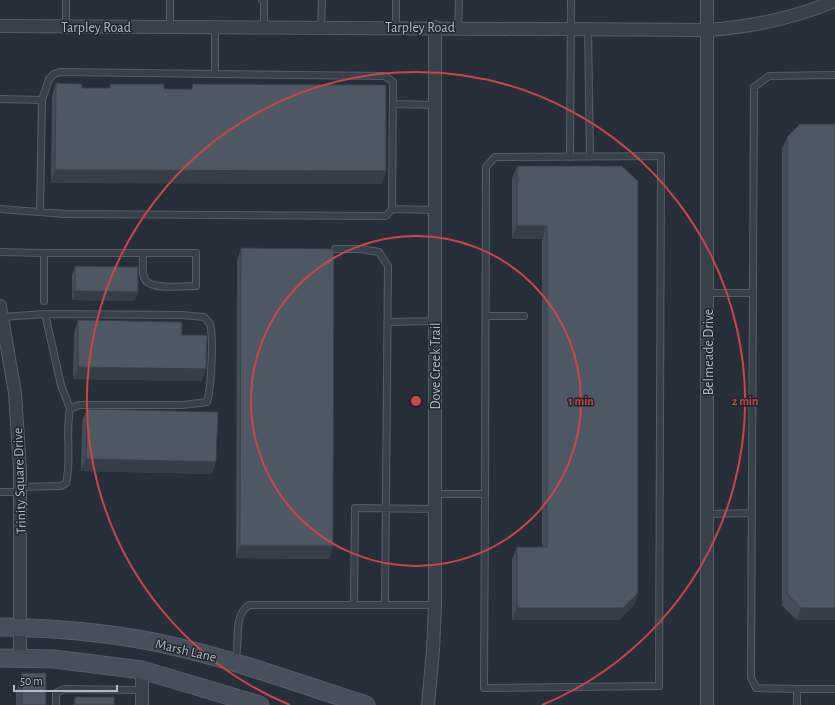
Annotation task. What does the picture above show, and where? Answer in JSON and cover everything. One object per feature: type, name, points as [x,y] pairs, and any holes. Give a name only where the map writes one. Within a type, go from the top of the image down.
[{"type":"main road","name":"Marsh Lane","points":[[0,627],[64,629],[130,638],[177,647],[234,662],[366,705]]},
{"type":"main road","points":[[0,658],[54,659],[142,670],[260,705]]},
{"type":"street","name":"Belmeade Drive","points":[[707,0],[707,705]]},
{"type":"street","name":"Tarpley Road","points":[[0,26],[458,27],[707,30],[743,28],[779,20],[831,2]]},
{"type":"street","name":"Dove Creek Trail","points":[[428,705],[435,605],[435,27]]},
{"type":"street","name":"Trinity Square Drive","points":[[1,311],[15,393],[20,489],[20,658]]},
{"type":"street","points":[[142,670],[142,705]]},
{"type":"lane","points":[[66,0],[66,27]]},
{"type":"lane","points":[[170,0],[170,26]]},
{"type":"lane","points":[[321,27],[322,0]]},
{"type":"lane","points":[[396,0],[396,27]]},
{"type":"lane","points":[[458,27],[459,0]]},
{"type":"lane","points":[[570,157],[571,0]]},
{"type":"lane","points":[[264,1],[264,26]]},
{"type":"lane","points":[[215,26],[215,73]]},
{"type":"lane","points":[[588,28],[590,157]]},
{"type":"lane","points":[[0,208],[65,214],[386,216],[392,209],[392,82],[385,76],[60,72],[54,74],[49,79],[42,100],[40,211]]},
{"type":"lane","points":[[835,75],[769,76],[754,88],[751,514],[751,677],[756,688],[835,688]]},
{"type":"lane","points":[[0,99],[42,100]]},
{"type":"lane","points":[[392,104],[435,105]]},
{"type":"lane","points":[[662,156],[659,686],[484,688],[486,167],[495,157],[570,157],[662,156]]},
{"type":"lane","points":[[392,209],[435,210]]},
{"type":"lane","points":[[336,250],[361,249],[379,252],[388,266],[385,605]]},
{"type":"lane","points":[[0,252],[196,253],[196,286],[158,286],[146,281],[143,273],[142,253]]},
{"type":"lane","points":[[44,253],[44,301]]},
{"type":"lane","points":[[708,293],[753,293]]},
{"type":"lane","points":[[1,311],[45,314],[182,315],[204,317],[210,325],[210,379],[207,402],[183,405],[79,405],[70,409]]},
{"type":"lane","points":[[0,492],[62,486],[66,483],[69,471],[67,424],[70,409],[61,385],[45,314]]},
{"type":"lane","points":[[486,316],[524,316]]},
{"type":"lane","points":[[388,322],[435,321]]},
{"type":"lane","points":[[435,494],[485,494]]},
{"type":"lane","points":[[354,605],[355,508],[435,509]]},
{"type":"lane","points":[[707,514],[751,514]]},
{"type":"lane","points":[[234,662],[238,649],[239,618],[242,610],[249,605],[435,605]]},
{"type":"lane","points":[[56,705],[56,693],[64,689],[142,690]]},
{"type":"lane","points":[[797,689],[797,705]]},
{"type":"building","points":[[56,83],[82,84],[82,88],[110,88],[110,84],[164,84],[164,89],[192,89],[193,84],[386,85],[386,171],[55,170]]},
{"type":"building","points":[[800,124],[835,124],[835,608],[801,608],[787,594],[787,137]]},
{"type":"building","points":[[517,166],[622,166],[638,181],[638,593],[623,608],[517,608],[517,547],[547,547],[547,226],[517,226]]},
{"type":"building","points":[[241,248],[334,249],[333,546],[240,546]]},
{"type":"building","points":[[75,266],[138,267],[138,292],[75,291]]},
{"type":"building","points":[[78,320],[182,322],[182,335],[207,335],[206,369],[78,367]]},
{"type":"building","points":[[87,409],[218,412],[216,462],[86,459]]},
{"type":"building","points":[[22,673],[46,673],[46,705],[22,705]]},
{"type":"building","points":[[75,697],[114,697],[114,705],[75,705]]}]
